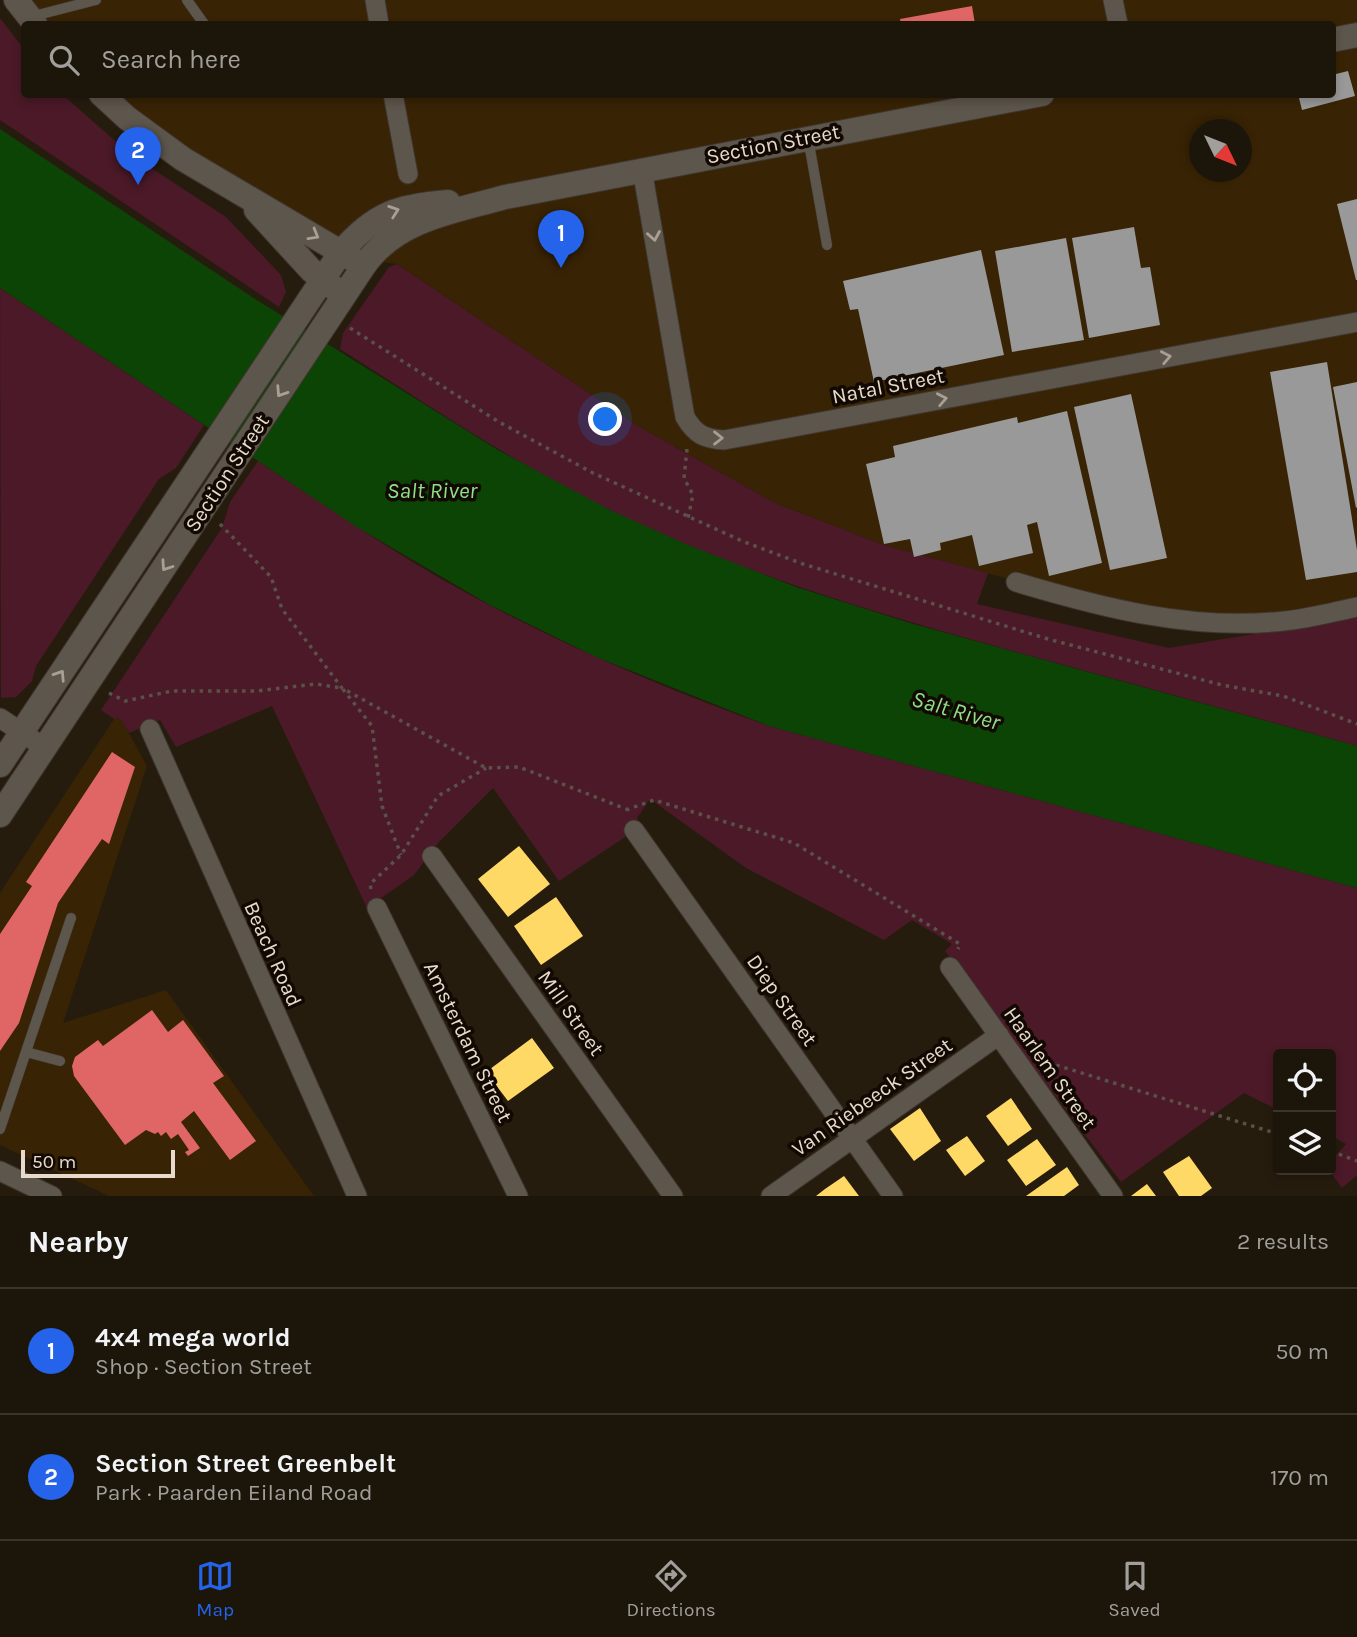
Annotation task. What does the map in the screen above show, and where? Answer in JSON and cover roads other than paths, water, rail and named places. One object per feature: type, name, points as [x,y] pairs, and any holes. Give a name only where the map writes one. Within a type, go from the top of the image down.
[{"type":"street","points":[[375,0],[379,21]]},
{"type":"street","points":[[1114,0],[1118,21]]},
{"type":"street","points":[[1336,39],[1357,35]]},
{"type":"street","points":[[105,98],[160,142],[243,197],[341,251],[363,267]]},
{"type":"street","points":[[394,98],[408,174]]},
{"type":"street","name":"Section Street","points":[[0,815],[363,267],[377,248],[404,228],[505,197],[1021,98]]},
{"type":"street","name":"Natal Street","points":[[642,169],[685,417],[693,432],[708,439],[724,440],[1357,322]]},
{"type":"street","points":[[243,197],[322,280],[345,295]]},
{"type":"street","name":"Section Street","points":[[2,758],[22,732],[341,251],[376,218],[395,210],[418,204],[505,197]]},
{"type":"street","points":[[1016,582],[1115,611],[1196,622],[1283,621],[1357,607]]},
{"type":"street","points":[[0,718],[45,748]]},
{"type":"street","name":"Beach Road","points":[[150,729],[357,1196]]},
{"type":"street","points":[[2,758],[30,771]]},
{"type":"street","name":"Diep Street","points":[[634,830],[893,1196]]},
{"type":"street","name":"Mill Street","points":[[432,856],[673,1196]]},
{"type":"street","name":"Amsterdam Street","points":[[377,908],[518,1196]]},
{"type":"street","name":"Haarlem Street","points":[[950,967],[1113,1196]]},
{"type":"street","name":"Van Riebeeck Street","points":[[772,1196],[999,1035]]},
{"type":"street","points":[[0,1171],[52,1196]]},
{"type":"lane","points":[[27,14],[96,0]]},
{"type":"lane","points":[[187,0],[202,21]]},
{"type":"lane","points":[[808,138],[827,245]]},
{"type":"lane","points":[[0,1129],[71,918]]},
{"type":"lane","points":[[26,1052],[60,1061]]},
{"type":"water","name":"Salt River","points":[[0,129],[252,297],[498,450],[610,510],[688,545],[796,587],[910,623],[1357,746],[1357,888],[769,726],[594,656],[490,605],[355,526],[0,288]]},
{"type":"place","name":"Section Street Greenbelt","points":[[138,185]]},
{"type":"place","name":"4x4 mega world","points":[[561,268]]}]
